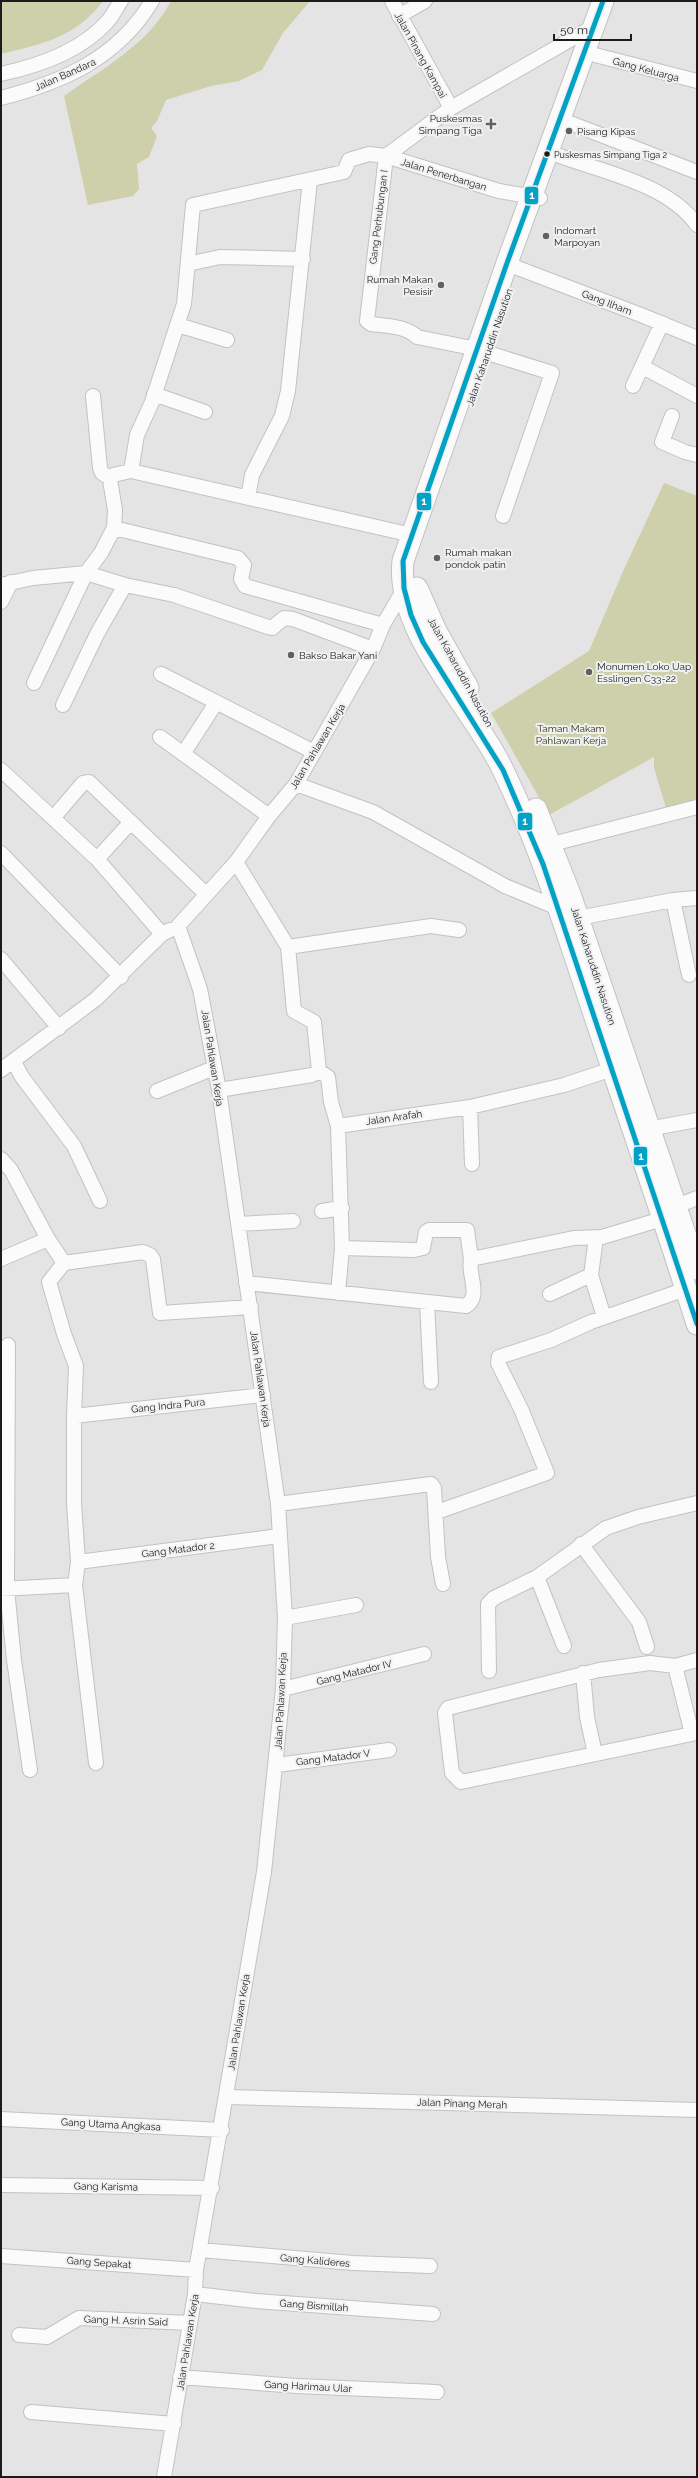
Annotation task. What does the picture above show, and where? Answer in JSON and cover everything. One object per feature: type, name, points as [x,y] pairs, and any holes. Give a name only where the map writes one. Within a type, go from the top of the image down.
[{"type":"highway","name":"Jalan Kaharuddin Nasution","points":[[410,587],[415,574],[424,536],[483,351],[536,197],[557,155],[594,55],[603,1]]},
{"type":"highway","name":"Jalan Kaharuddin Nasution","points":[[614,1],[600,26],[564,104],[515,267],[412,535],[403,561],[402,573],[410,587],[419,632],[432,656],[501,765],[527,820],[558,908],[586,968],[648,1129],[686,1289],[697,1324]]},
{"type":"highway","name":"Jalan Kaharuddin Nasution","points":[[410,587],[419,594],[452,660],[524,780],[552,844],[578,918],[586,968],[612,1069],[668,1213],[697,1269]]},
{"type":"street","name":"Jalan Bandara","points":[[1,74],[61,55],[85,40],[107,22],[121,1]]},
{"type":"street","name":"Jalan Bandara","points":[[1,98],[32,90],[67,76],[99,60],[126,35],[152,1]]},
{"type":"street","name":"Jalan Pinang Kampai","points":[[392,1],[450,108]]},
{"type":"street","points":[[399,16],[425,1]]},
{"type":"street","points":[[386,156],[450,108],[600,26]]},
{"type":"street","name":"Gang Keluarga","points":[[594,55],[697,81]]},
{"type":"street","points":[[570,123],[697,172]]},
{"type":"street","name":"Jalan Penerbangan","points":[[310,180],[344,172],[349,160],[369,154],[386,156],[499,190],[536,197]]},
{"type":"street","points":[[557,155],[654,190],[672,200],[692,217],[697,226]]},
{"type":"street","name":"Gang Perhubungan I","points":[[386,156],[368,302],[368,323],[414,332],[417,337],[483,351]]},
{"type":"street","points":[[131,471],[137,435],[154,394],[184,304],[193,205],[310,180],[303,259],[288,391],[282,416],[252,475],[248,498]]},
{"type":"street","points":[[188,264],[220,257],[303,259]]},
{"type":"street","name":"Gang Ilham","points":[[515,267],[662,323],[697,338]]},
{"type":"street","points":[[633,386],[662,323]]},
{"type":"street","points":[[178,325],[227,340]]},
{"type":"street","points":[[483,351],[552,373],[503,516]]},
{"type":"street","points":[[643,366],[697,396]]},
{"type":"street","points":[[154,394],[205,412]]},
{"type":"street","points":[[34,683],[86,573],[101,553],[114,528],[115,510],[110,478],[101,471],[93,396]]},
{"type":"street","points":[[672,416],[662,442],[685,452],[697,455]]},
{"type":"street","points":[[110,478],[113,475],[131,471],[412,535]]},
{"type":"street","points":[[114,528],[238,558],[244,565],[241,580],[245,586],[383,625]]},
{"type":"street","points":[[1,602],[6,584],[33,578],[86,573],[125,585],[174,595],[272,628],[284,618],[293,619],[373,650]]},
{"type":"street","points":[[63,705],[97,634],[125,585]]},
{"type":"street","name":"Jalan Pahlawan Kerja","points":[[5,1065],[42,1038],[59,1028],[121,977],[162,934],[178,926],[236,862],[269,816],[296,784],[373,650],[383,625],[410,587]]},
{"type":"street","points":[[161,674],[314,752]]},
{"type":"street","points":[[183,754],[216,703]]},
{"type":"street","points":[[160,737],[269,816]]},
{"type":"street","points":[[1,770],[32,800],[54,817],[97,859],[162,934]]},
{"type":"street","points":[[54,817],[83,783],[88,782],[206,894]]},
{"type":"street","points":[[296,784],[373,812],[505,886],[558,908]]},
{"type":"street","points":[[552,844],[697,807]]},
{"type":"street","points":[[97,859],[131,822]]},
{"type":"street","points":[[1,853],[121,977]]},
{"type":"street","points":[[236,862],[288,947],[294,1011],[314,1022],[319,1071]]},
{"type":"street","points":[[578,918],[673,900],[697,898]]},
{"type":"street","points":[[673,900],[689,975]]},
{"type":"street","name":"Jalan Pahlawan Kerja","points":[[164,2477],[195,2294],[196,2270],[222,2130],[226,2097],[264,1872],[277,1765],[283,1689],[285,1618],[278,1504],[219,1090],[200,989],[178,926]]},
{"type":"street","points":[[288,947],[431,926],[459,930]]},
{"type":"street","points":[[1,959],[59,1028]]},
{"type":"street","points":[[5,1065],[22,1077],[74,1146],[100,1201]]},
{"type":"street","points":[[156,1091],[214,1068]]},
{"type":"street","name":"Jalan Arafah","points":[[338,1126],[470,1107],[564,1085],[612,1069]]},
{"type":"street","points":[[219,1090],[312,1075],[319,1071]]},
{"type":"street","points":[[319,1071],[328,1077],[331,1102],[338,1126],[342,1208],[342,1248],[338,1293]]},
{"type":"street","points":[[470,1107],[472,1164]]},
{"type":"street","points":[[648,1129],[697,1120]]},
{"type":"street","points":[[1,1159],[32,1206],[48,1239],[64,1263]]},
{"type":"street","points":[[471,1259],[574,1238],[596,1238],[668,1213],[697,1198]]},
{"type":"street","points":[[322,1211],[342,1208]]},
{"type":"street","points":[[238,1224],[293,1221]]},
{"type":"street","points":[[246,1283],[466,1306],[470,1303],[474,1290],[468,1230],[429,1230],[426,1232],[423,1248],[414,1250],[342,1248]]},
{"type":"street","points":[[596,1238],[591,1274],[604,1317]]},
{"type":"street","points":[[1,1258],[48,1239]]},
{"type":"street","points":[[96,1763],[75,1585],[78,1562],[74,1503],[74,1416],[76,1363],[49,1288],[49,1282],[64,1263],[143,1252],[150,1255],[153,1259],[160,1313],[251,1307]]},
{"type":"street","points":[[550,1294],[591,1274]]},
{"type":"street","points":[[436,1512],[547,1473],[498,1360],[501,1355],[551,1340],[604,1317],[686,1289]]},
{"type":"street","points":[[427,1302],[431,1382]]},
{"type":"street","points":[[8,1345],[4,1589],[30,1770]]},
{"type":"street","name":"Gang Indra Pura","points":[[74,1416],[263,1395]]},
{"type":"street","points":[[278,1504],[429,1484],[434,1488],[438,1557],[443,1584]]},
{"type":"street","points":[[489,1671],[488,1604],[494,1598],[537,1577],[581,1544],[619,1523],[697,1503]]},
{"type":"street","name":"Gang Matador 2","points":[[78,1562],[279,1536]]},
{"type":"street","points":[[581,1544],[639,1622],[647,1647]]},
{"type":"street","points":[[537,1577],[564,1646]]},
{"type":"street","points":[[4,1589],[75,1585]]},
{"type":"street","points":[[285,1618],[356,1605]]},
{"type":"street","name":"Gang Matador IV","points":[[283,1689],[424,1654]]},
{"type":"street","points":[[675,1666],[692,1734],[461,1782],[452,1773],[445,1713],[448,1708],[583,1673],[650,1663],[675,1666],[697,1660]]},
{"type":"street","points":[[583,1673],[587,1717],[595,1754]]},
{"type":"street","name":"Gang Matador V","points":[[277,1765],[389,1750]]},
{"type":"street","name":"Jalan Pinang Merah","points":[[226,2097],[697,2110]]},
{"type":"street","name":"Gang Utama Angkasa","points":[[1,2119],[222,2130]]},
{"type":"street","name":"Gang Karisma","points":[[1,2185],[212,2188]]},
{"type":"street","name":"Gang Kalideres","points":[[200,2250],[353,2263],[430,2266]]},
{"type":"street","name":"Gang Sepakat","points":[[1,2256],[196,2270]]},
{"type":"street","name":"Gang Bismillah","points":[[195,2294],[256,2302],[433,2314]]},
{"type":"street","name":"Gang H. Asrin Said","points":[[19,2335],[47,2337],[79,2318],[190,2323]]},
{"type":"street","name":"Gang Harimau Ular","points":[[180,2377],[297,2386],[437,2392]]},
{"type":"street","points":[[31,2412],[174,2424]]},
{"type":"green space","points":[[1,1],[103,1],[82,23],[70,31],[31,47],[1,54]]},
{"type":"green space","points":[[171,1],[310,1],[283,33],[262,70],[239,81],[211,86],[166,100],[157,121],[151,128],[157,136],[149,157],[137,164],[139,189],[133,196],[88,205],[64,96],[109,65],[137,43],[161,17]]},
{"type":"green space","name":"Taman Makam Pahlawan Kerja","points":[[664,483],[697,496],[697,802],[666,808],[654,768],[654,757],[549,815],[491,713],[589,651],[624,569]]},
{"type":"transit line","name":"1","points":[[603,1],[507,263],[403,561],[404,588],[411,615],[423,642],[503,770],[543,864],[697,1324]]},
{"type":"place","name":"Puskesmas Simpang Tiga","points":[[491,124]]},
{"type":"place","name":"Pisang Kipas","points":[[569,131]]},
{"type":"place","name":"Puskesmas Simpang Tiga 2","points":[[547,154]]},
{"type":"place","name":"Indomart Marpoyan","points":[[546,236]]},
{"type":"place","name":"Rumah Makan Pesisir","points":[[441,285]]},
{"type":"place","name":"Rumah makan pondok patin","points":[[437,558]]},
{"type":"place","name":"Bakso Bakar Yani","points":[[291,655]]},
{"type":"place","name":"Monumen Loko Uap Esslingen C33-22","points":[[589,672]]}]
